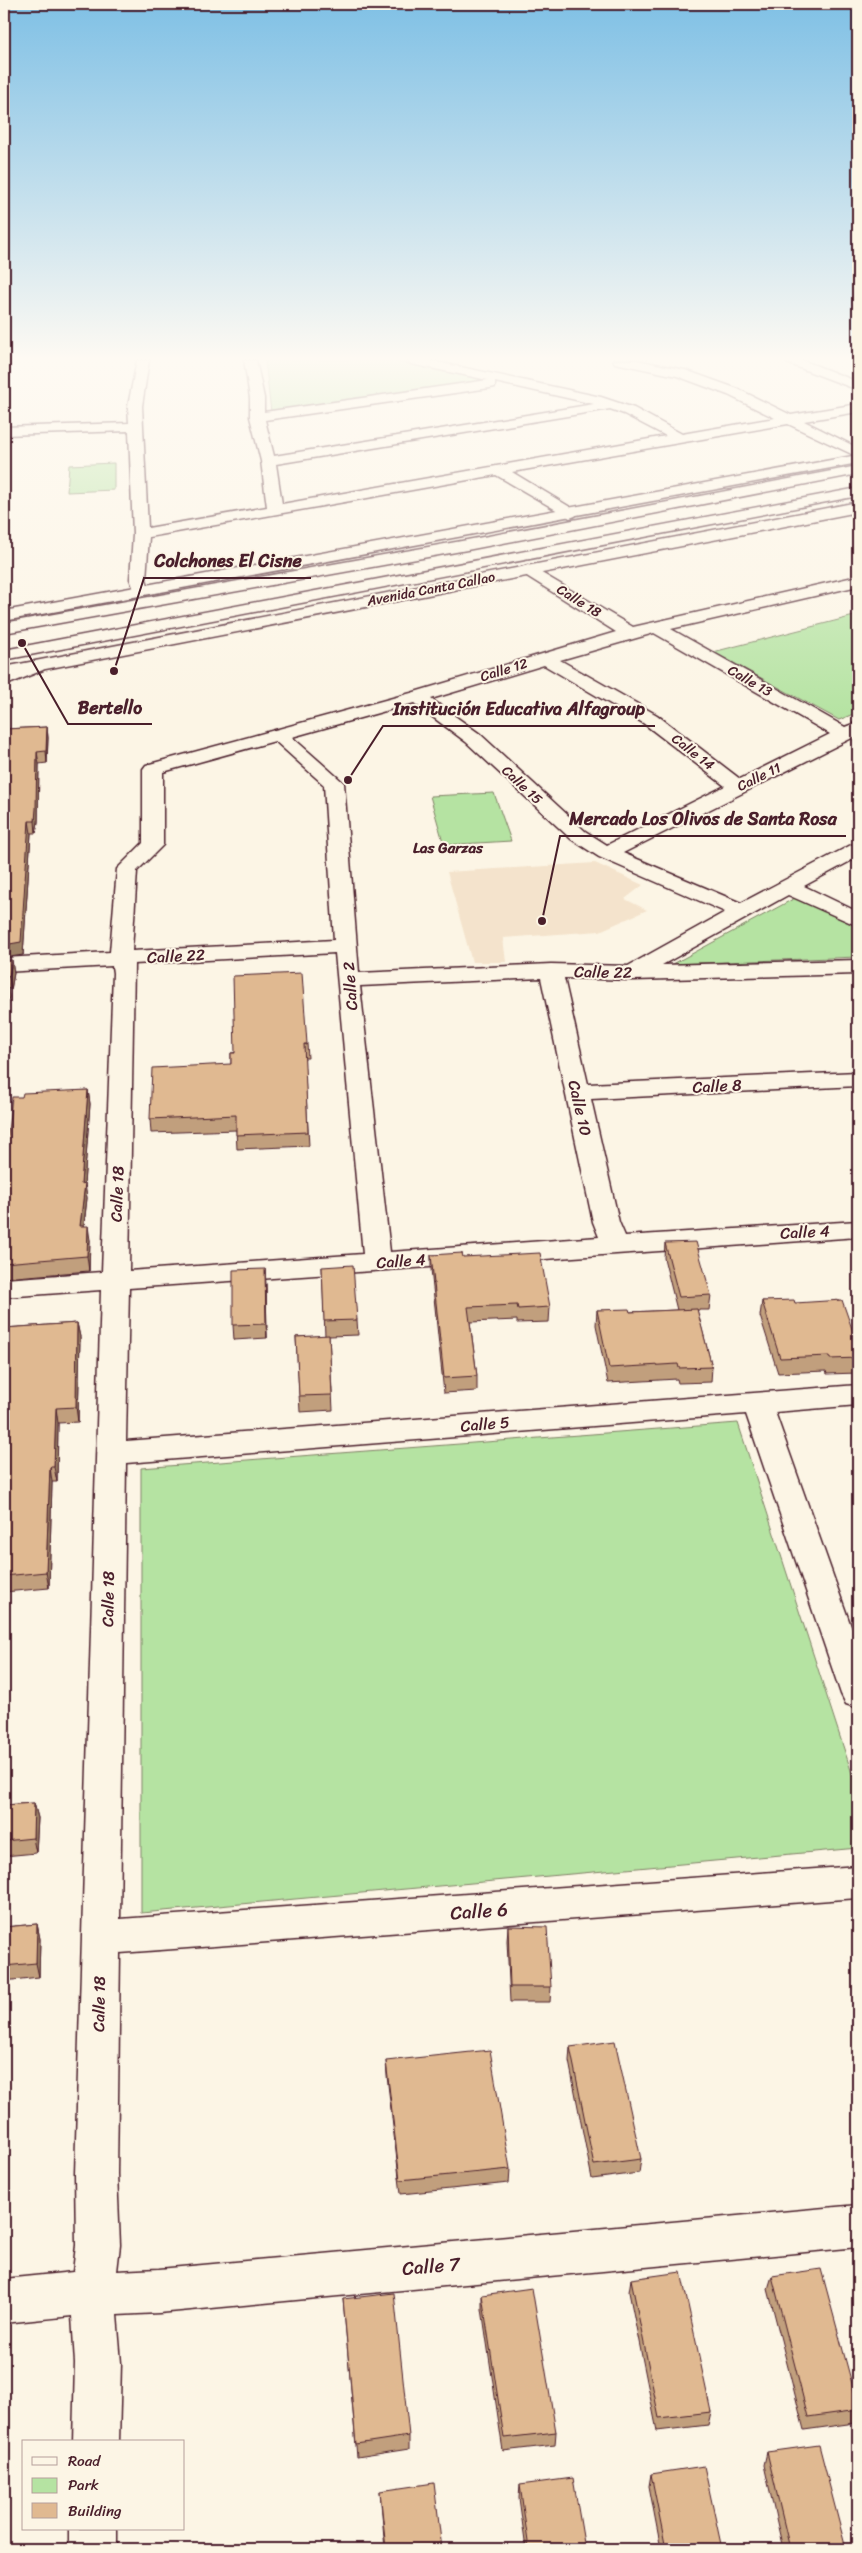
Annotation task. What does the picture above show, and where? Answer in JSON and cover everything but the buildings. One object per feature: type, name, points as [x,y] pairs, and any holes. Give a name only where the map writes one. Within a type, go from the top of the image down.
[{"type":"main road","points":[[139,479],[141,534],[138,579],[141,589]]},
{"type":"main road","points":[[271,479],[275,510]]},
{"type":"main road","points":[[141,534],[447,479]]},
{"type":"main road","points":[[513,479],[570,513]]},
{"type":"main road","points":[[4,616],[141,589],[400,544],[751,479]]},
{"type":"main road","points":[[4,628],[467,546],[811,479]]},
{"type":"main road","name":"Avenida Canta Callao","points":[[4,655],[858,492]]},
{"type":"main road","name":"Avenida Canta Callao","points":[[4,672],[858,507]]},
{"type":"main road","points":[[400,544],[467,546]]},
{"type":"main road","points":[[528,570],[559,550]]},
{"type":"main road","name":"Calle 18","points":[[528,570],[630,633]]},
{"type":"main road","name":"Calle 12","points":[[152,768],[417,697],[630,633],[858,581]]},
{"type":"main road","points":[[9,597],[68,604]]},
{"type":"main road","name":"Calle 13","points":[[656,627],[852,731]]},
{"type":"main road","name":"Calle 14","points":[[545,658],[650,719],[738,787]]},
{"type":"main road","points":[[4,681],[38,666]]},
{"type":"main road","name":"Calle 15","points":[[417,697],[473,738],[578,835],[606,853],[742,911]]},
{"type":"main road","name":"Calle 11","points":[[606,853],[852,731]]},
{"type":"main road","name":"Calle 2","points":[[278,734],[334,783],[348,980],[373,1236],[378,1263]]},
{"type":"main road","name":"Calle 18","points":[[96,2440],[98,2363],[93,2293],[98,2245],[96,2174],[115,1282],[124,973],[122,959],[127,869],[153,845],[152,768]]},
{"type":"main road","points":[[634,973],[742,911],[858,849]]},
{"type":"main road","points":[[788,887],[858,920]]},
{"type":"main road","name":"Calle 22","points":[[4,965],[347,946]]},
{"type":"main road","name":"Calle 22","points":[[348,980],[551,971],[634,973],[858,967]]},
{"type":"main road","name":"Calle 10","points":[[551,971],[606,1222],[615,1243]]},
{"type":"main road","name":"Calle 8","points":[[576,1092],[858,1079]]},
{"type":"main road","name":"Calle 4","points":[[4,1288],[378,1263],[615,1243],[858,1229]]},
{"type":"main road","name":"Calle 5","points":[[112,1453],[858,1395]]},
{"type":"main road","points":[[757,1402],[858,1694]]},
{"type":"main road","name":"Calle 6","points":[[101,1937],[198,1932],[858,1882]]},
{"type":"main road","name":"Calle 7","points":[[4,2301],[93,2293],[159,2291],[858,2226]]},
{"type":"main road","points":[[93,2530],[93,2549]]},
{"type":"shaded area","points":[[595,863],[643,885],[625,899],[647,910],[600,931],[503,938],[506,962],[472,962],[447,872]]},
{"type":"green space","points":[[68,479],[114,479],[114,490],[67,492]]},
{"type":"green space","points":[[858,615],[858,712],[839,720],[713,652]]},
{"type":"green space","points":[[494,793],[511,841],[444,845],[430,796]]},
{"type":"green space","points":[[795,898],[858,927],[858,957],[673,964]]},
{"type":"green space","points":[[738,1423],[858,1792],[858,1848],[141,1913],[141,1468]]},
{"type":"place","name":"Bertello","points":[[22,643]]},
{"type":"place","name":"Colchones El Cisne","points":[[114,671]]},
{"type":"place","name":"Institución Educativa Alfagroup","points":[[348,780]]},
{"type":"place","name":"Mercado Los Olivos de Santa Rosa","points":[[542,921]]},
{"type":"district","name":"Las Garzas","points":[[448,848]]}]
